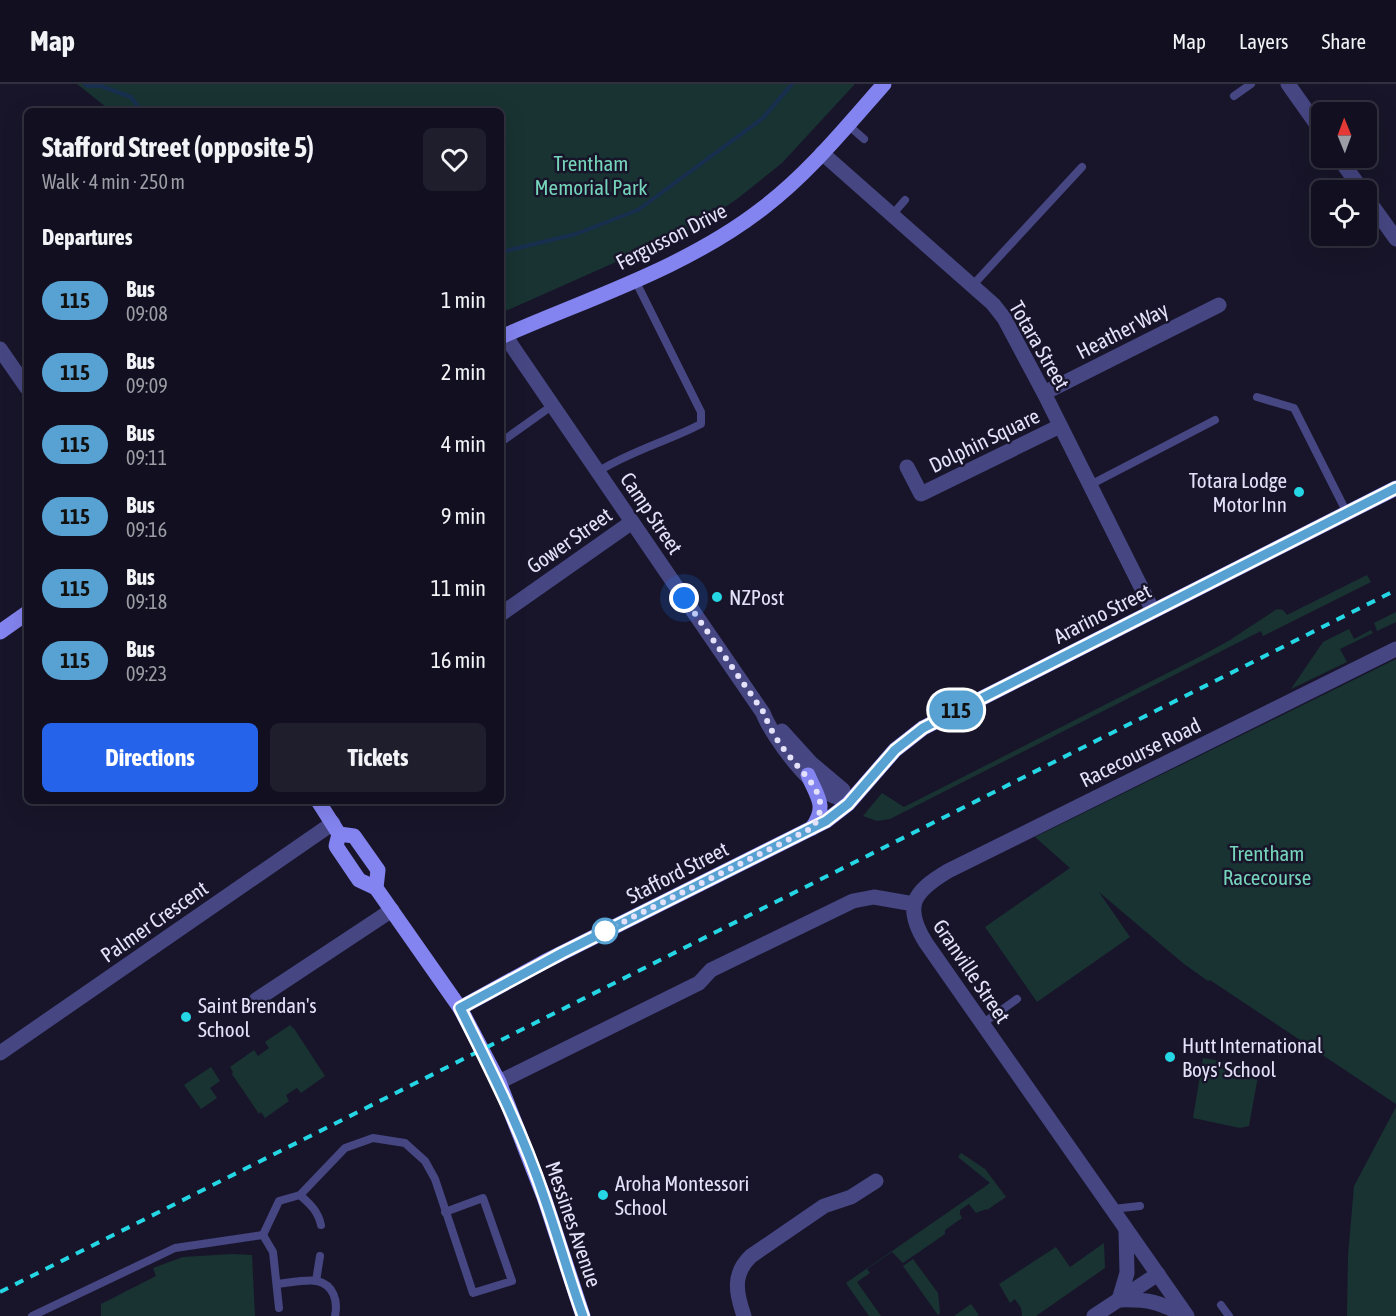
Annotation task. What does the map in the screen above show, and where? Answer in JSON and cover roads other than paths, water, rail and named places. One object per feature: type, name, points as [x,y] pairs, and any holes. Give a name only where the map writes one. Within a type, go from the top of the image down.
[{"type":"street","name":"Fergusson Drive","points":[[504,336],[677,261],[723,236],[763,208],[796,180],[885,84]]},
{"type":"street","points":[[1287,84],[1311,117]]},
{"type":"street","name":"Totara Street","points":[[822,153],[993,304],[1004,318],[1153,610]]},
{"type":"street","points":[[1377,212],[1396,239]]},
{"type":"street","name":"Heather Way","points":[[1044,393],[1219,305]]},
{"type":"street","name":"Camp Street","points":[[504,336],[764,713],[811,762],[843,790],[845,801],[834,798],[789,756],[767,723],[764,713]]},
{"type":"street","points":[[0,349],[24,384]]},
{"type":"street","name":"Dolphin Square","points":[[907,467],[921,494],[1060,426]]},
{"type":"street","name":"Ararino Street","points":[[845,801],[895,750],[923,728],[1396,488]]},
{"type":"street","name":"Gower Street","points":[[504,612],[632,522]]},
{"type":"street","points":[[0,632],[24,615]]},
{"type":"street","name":"Racecourse Road","points":[[914,904],[923,888],[948,871],[1396,648]]},
{"type":"street","points":[[808,775],[820,804],[819,814],[812,828]]},
{"type":"street","name":"Stafford Street","points":[[460,1008],[562,953],[826,821],[845,801]]},
{"type":"street","points":[[320,804],[336,829]]},
{"type":"street","name":"Messines Avenue","points":[[336,829],[354,836],[378,870],[376,888],[460,1008],[499,1082],[544,1197],[583,1316]]},
{"type":"street","name":"Palmer Crescent","points":[[0,1053],[336,829]]},
{"type":"street","name":"Granville Street","points":[[499,1082],[699,983],[711,970],[853,901],[874,897],[914,904],[913,916],[921,935],[1186,1316]]},
{"type":"street","points":[[256,1000],[392,910]]},
{"type":"street","points":[[744,1316],[736,1287],[742,1264],[824,1206],[851,1197],[876,1181]]},
{"type":"street","points":[[1119,1300],[1127,1273],[1126,1229]]},
{"type":"street","points":[[1094,1316],[1158,1274]]},
{"type":"street","points":[[1119,1300],[1140,1299],[1163,1304],[1186,1316]]},
{"type":"lane","points":[[1234,96],[1251,84]]},
{"type":"lane","points":[[848,125],[864,139]]},
{"type":"lane","points":[[972,286],[1082,167]]},
{"type":"lane","points":[[893,214],[905,200]]},
{"type":"lane","points":[[599,471],[614,462],[683,434],[701,424],[702,420],[634,280]]},
{"type":"lane","points":[[1257,397],[1294,408],[1347,513]]},
{"type":"lane","points":[[504,440],[553,405]]},
{"type":"lane","points":[[1090,485],[1215,420]]},
{"type":"lane","points":[[982,1024],[1017,999]]},
{"type":"lane","points":[[263,1235],[279,1201],[300,1195],[345,1148],[373,1138],[405,1143],[425,1161],[435,1179],[445,1212],[473,1293],[512,1281],[483,1198],[445,1212]]},
{"type":"lane","points":[[300,1195],[314,1208],[321,1225]]},
{"type":"lane","points":[[1113,1209],[1140,1206]]},
{"type":"lane","points":[[263,1235],[273,1252],[279,1308]]},
{"type":"lane","points":[[32,1316],[175,1248],[263,1235]]},
{"type":"lane","points":[[316,1281],[320,1256]]},
{"type":"lane","points":[[277,1284],[316,1281],[331,1290],[336,1299],[335,1316]]},
{"type":"lane","points":[[1221,1305],[1229,1316]]},
{"type":"waterway","points":[[85,84],[101,86],[131,97],[139,108]]},
{"type":"waterway","points":[[504,251],[576,234],[638,210],[763,118],[792,84]]},
{"type":"railway","points":[[0,1292],[1396,590]]},
{"type":"place","name":"Totara Lodge Motor Inn","points":[[1299,492]]},
{"type":"place","name":"NZPost","points":[[717,597]]},
{"type":"place","name":"Saint Brendan's School","points":[[186,1017]]},
{"type":"place","name":"Hutt International Boys' School","points":[[1170,1057]]},
{"type":"place","name":"Aroha Montessori School","points":[[603,1195]]},
{"type":"park label","name":"Trentham Memorial Park","points":[[591,175]]},
{"type":"park label","name":"Trentham Racecourse","points":[[1267,865]]}]
